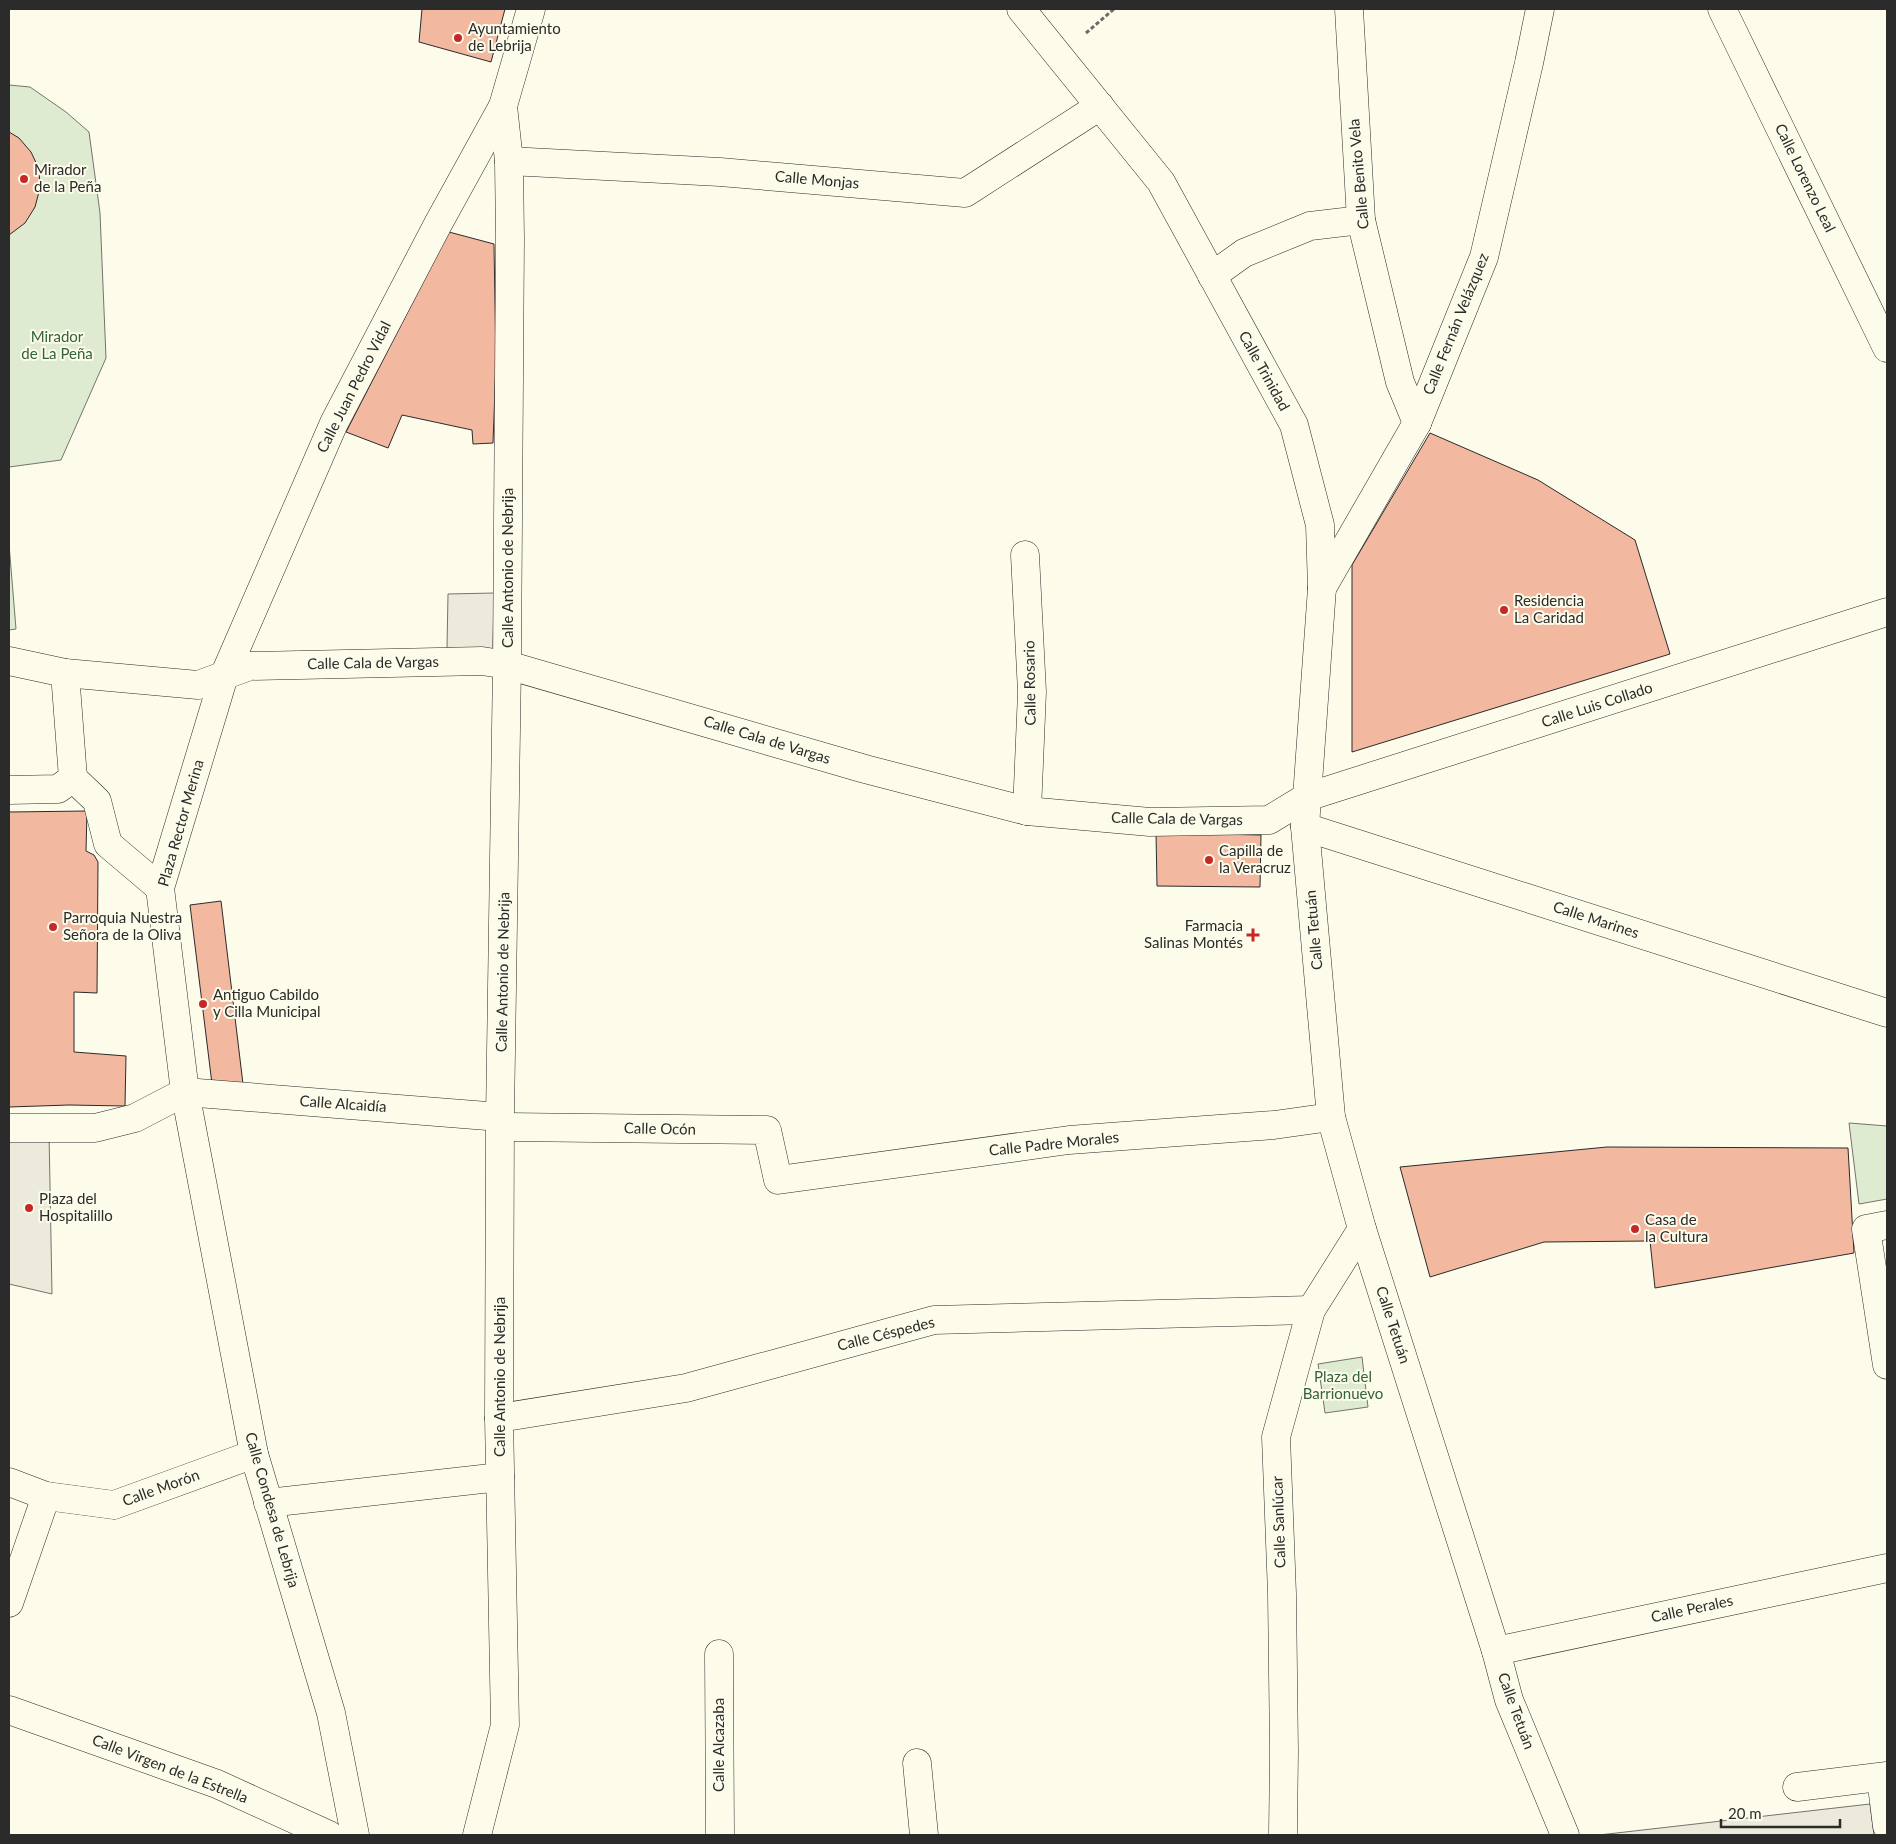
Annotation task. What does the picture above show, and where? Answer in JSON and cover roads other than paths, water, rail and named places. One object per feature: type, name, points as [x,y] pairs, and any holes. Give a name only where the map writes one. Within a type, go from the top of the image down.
[{"type":"street","points":[[503,106],[530,9]]},
{"type":"street","name":"Calle Trinidad","points":[[1020,9],[1161,182],[1294,425],[1320,525],[1322,588],[1307,797]]},
{"type":"street","name":"Calle Benito Vela","points":[[1349,9],[1360,220],[1400,382],[1417,423]]},
{"type":"street","name":"Calle Fernán Velázquez","points":[[1322,588],[1417,423],[1484,257],[1540,9]]},
{"type":"street","name":"Calle Lorenzo Leal","points":[[1722,9],[1887,348]]},
{"type":"street","name":"Calle Antonio de Nebrija","points":[[477,1835],[504,1725],[499,1418],[500,1122],[507,665],[509,161],[503,106]]},
{"type":"street","name":"Calle Juan Pedro Vidal","points":[[224,676],[334,423],[434,232],[503,106]]},
{"type":"street","name":"Calle Monjas","points":[[509,161],[720,172],[965,193],[1100,106]]},
{"type":"street","points":[[1212,276],[1244,252],[1310,226],[1360,220]]},
{"type":"street","name":"Calle Rosario","points":[[1025,555],[1032,692],[1027,811]]},
{"type":"street","name":"Calle Luis Collado","points":[[1307,797],[1887,612]]},
{"type":"street","name":"Calle Cala de Vargas","points":[[9,661],[65,674],[198,685],[250,666],[482,661],[507,665],[865,769],[1027,811],[1150,822],[1269,820],[1307,797]]},
{"type":"street","points":[[65,674],[73,778],[97,801],[108,844],[160,888]]},
{"type":"street","name":"Plaza Rector Merina","points":[[185,1092],[160,888],[224,676]]},
{"type":"street","points":[[9,790],[58,789],[73,778]]},
{"type":"street","name":"Calle Tetuán","points":[[1307,797],[1305,827],[1331,1117],[1362,1228],[1496,1651],[1509,1700],[1565,1835]]},
{"type":"street","name":"Calle Marines","points":[[1305,827],[1887,1014]]},
{"type":"street","points":[[9,1128],[94,1128],[135,1118],[185,1092]]},
{"type":"street","name":"Calle Alcaidía","points":[[185,1092],[500,1122]]},
{"type":"street","name":"Calle Condesa de Lebrija","points":[[185,1092],[254,1454],[331,1713],[355,1835]]},
{"type":"street","name":"Calle Padre Morales","points":[[778,1180],[1069,1140],[1274,1125],[1331,1117]]},
{"type":"street","name":"Calle Ocón","points":[[500,1122],[767,1130],[778,1180]]},
{"type":"street","points":[[1876,1227],[1887,1365]]},
{"type":"street","name":"Calle Sanlúcar","points":[[1283,1835],[1282,1614],[1276,1437],[1311,1310],[1362,1228]]},
{"type":"street","name":"Calle Céspedes","points":[[499,1418],[686,1388],[934,1320],[1311,1310]]},
{"type":"street","name":"Calle Morón","points":[[9,1482],[46,1496],[114,1505],[254,1454]]},
{"type":"street","points":[[268,1502],[500,1478]]},
{"type":"street","points":[[9,1603],[46,1496]]},
{"type":"street","name":"Calle Perales","points":[[1496,1651],[1887,1568]]},
{"type":"street","name":"Calle Alcazaba","points":[[719,1654],[720,1835]]},
{"type":"street","name":"Calle Virgen de la Estrella","points":[[9,1710],[218,1784],[328,1835]]},
{"type":"street","points":[[917,1763],[924,1835]]},
{"type":"street","points":[[1797,1787],[1884,1777],[1887,1826]]},
{"type":"place","name":"Ayuntamiento de Lebrija","points":[[458,38]]},
{"type":"place","name":"Mirador de la Peña","points":[[24,179]]},
{"type":"place","name":"Residencia La Caridad","points":[[1504,610]]},
{"type":"place","name":"Capilla de la Veracruz","points":[[1209,860]]},
{"type":"place","name":"Parroquia Nuestra Señora de la Oliva","points":[[53,927]]},
{"type":"place","name":"Farmacia Salinas Montés","points":[[1253,935]]},
{"type":"place","name":"Antiguo Cabildo y Cilla Municipal","points":[[203,1004]]},
{"type":"place","name":"Plaza del Hospitalillo","points":[[29,1208]]},
{"type":"place","name":"Casa de la Cultura","points":[[1635,1229]]},
{"type":"park label","name":"Mirador de La Peña","points":[[57,346]]},
{"type":"park label","name":"Plaza del Barrionuevo","points":[[1343,1386]]}]
